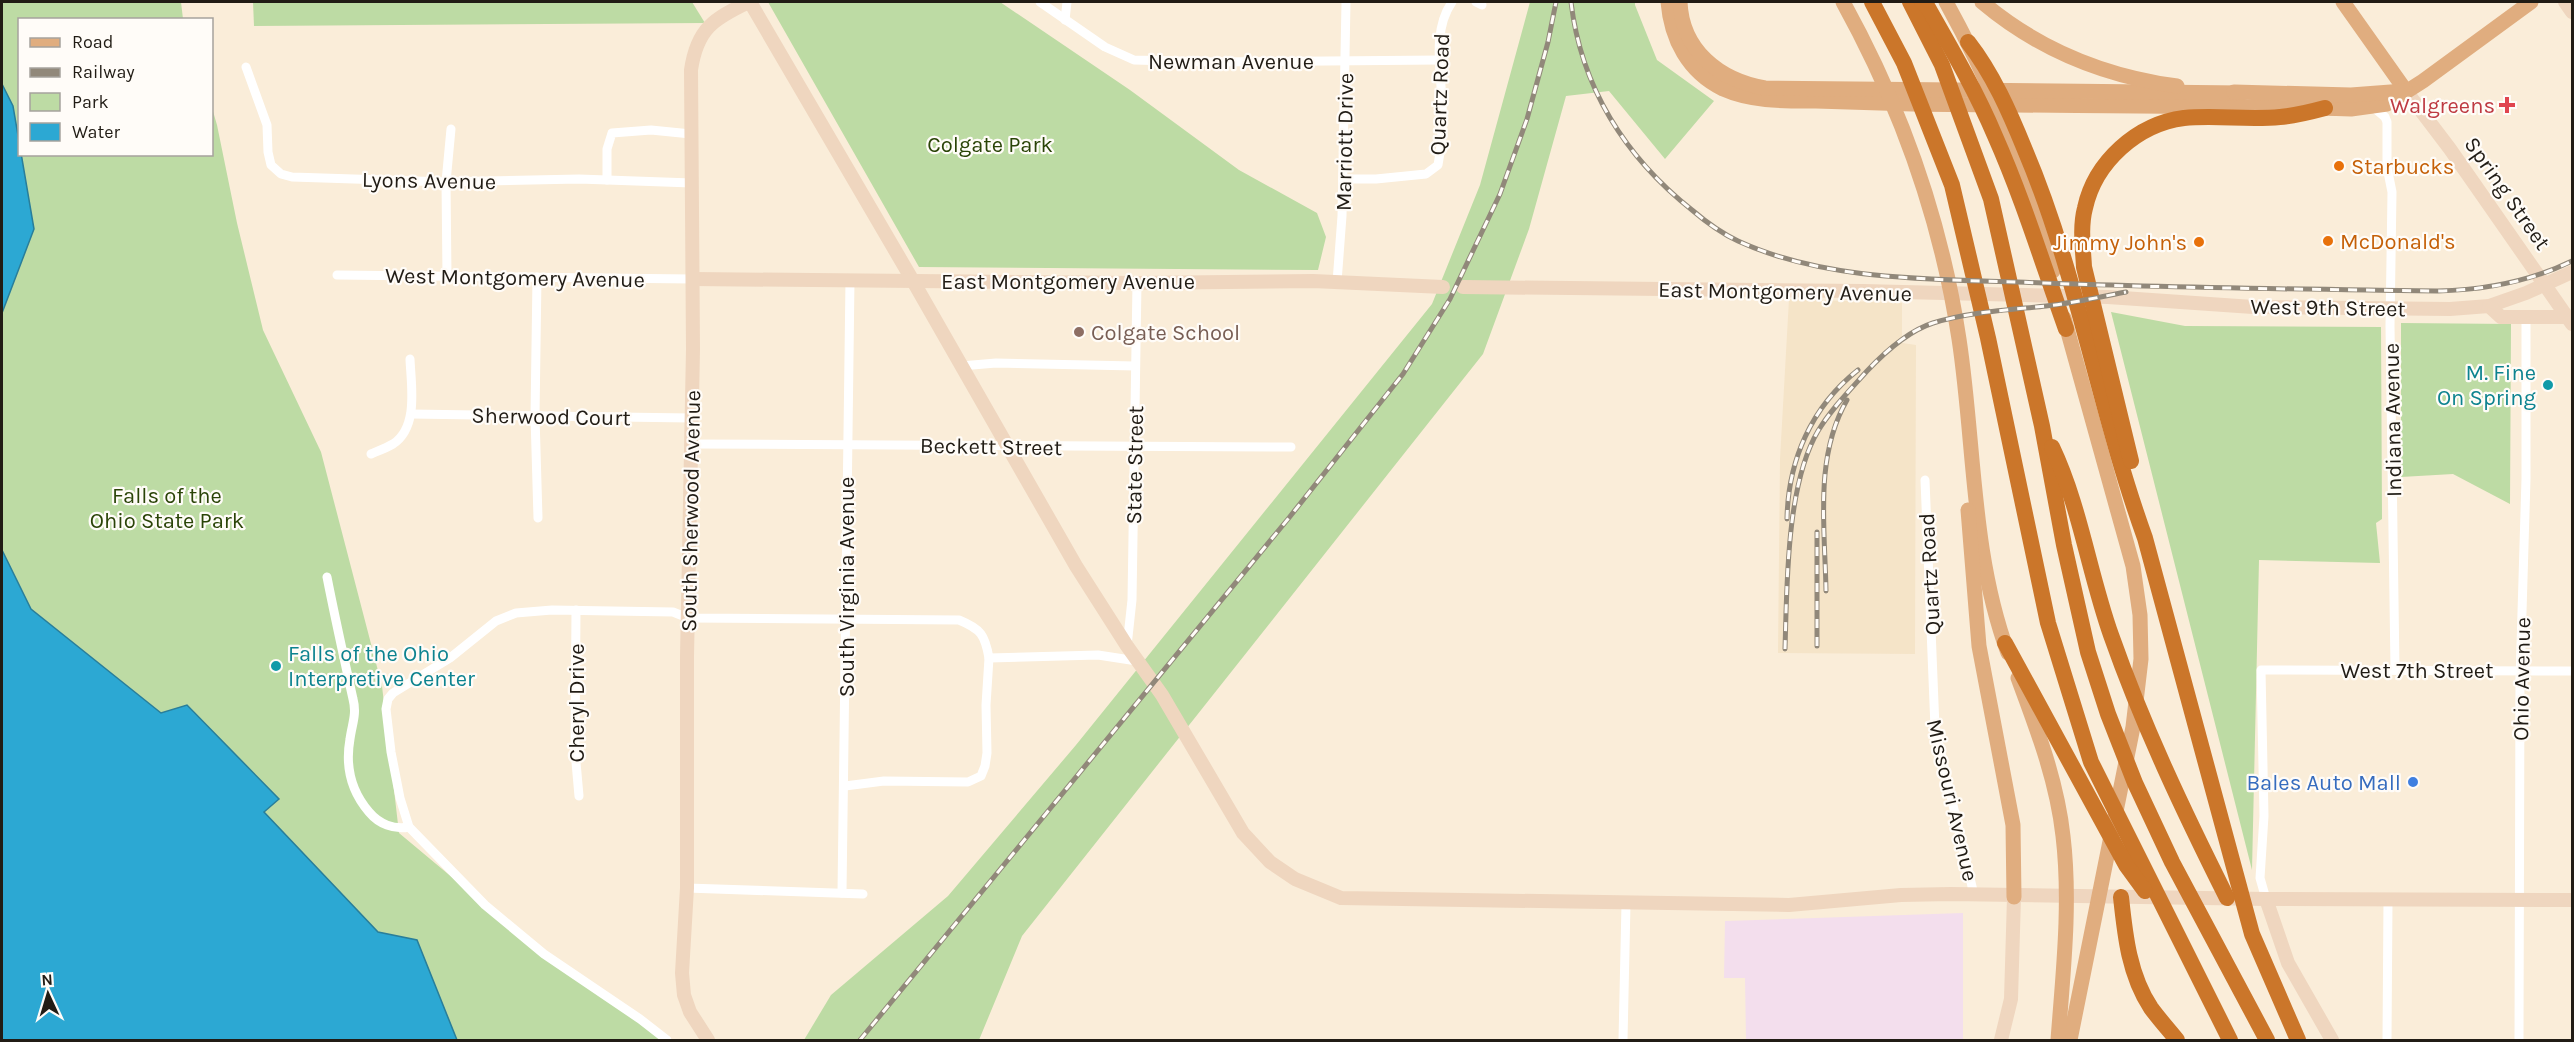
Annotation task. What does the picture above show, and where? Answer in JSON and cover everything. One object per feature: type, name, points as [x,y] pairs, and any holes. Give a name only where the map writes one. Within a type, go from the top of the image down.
[{"type":"highway","points":[[1872,2],[1904,63],[1952,185],[1988,338],[2048,623],[2068,694],[2091,762],[2133,863]]},
{"type":"highway","points":[[1910,2],[1942,65],[1967,128],[1990,199],[2042,426],[2064,545],[2088,652],[2108,714],[2135,783],[2172,862],[2267,1041]]},
{"type":"highway","points":[[1922,2],[1927,6],[1959,64],[2005,130],[2043,192],[2052,260]]},
{"type":"highway","points":[[1968,42],[1981,64],[2005,130],[2021,199],[2082,325],[2139,496],[2145,538],[2252,934],[2298,1041]]},
{"type":"highway","points":[[2082,325],[2084,208],[2095,181],[2113,153],[2141,131],[2186,118],[2279,117],[2325,108]]},
{"type":"highway","points":[[2042,426],[2066,476],[2091,574],[2110,634],[2148,732],[2227,898]]},
{"type":"highway","points":[[2005,643],[2175,933],[2230,1041]]},
{"type":"highway","points":[[2121,897],[2128,952],[2136,979],[2151,1007],[2177,1041]]},
{"type":"main road","points":[[1668,2],[1672,29],[1685,56],[1695,70],[1710,82],[1745,97],[1876,103],[2325,108],[2373,107],[2386,104],[2531,2]]},
{"type":"main road","points":[[1680,2],[1685,31],[1711,66],[1740,82],[1765,88],[2351,95],[2406,91]]},
{"type":"main road","points":[[1843,2],[1877,65],[1903,126],[1924,185],[1943,253],[1959,339],[1967,399],[1984,566],[2005,643],[2047,756],[2063,835],[2066,926],[2058,1041]]},
{"type":"main road","points":[[1946,2],[1968,42]]},
{"type":"main road","points":[[1982,2],[2017,28],[2057,52],[2090,66],[2159,84],[2243,93]]},
{"type":"main road","name":"Spring Street","points":[[2343,2],[2406,91]]},
{"type":"main road","points":[[2070,1041],[2133,727],[2141,659],[2140,615],[2133,566],[2117,505],[2082,325]]},
{"type":"main road","points":[[1967,399],[1964,440],[1974,601],[1979,646],[2013,825],[2014,897]]},
{"type":"street","name":"South Sherwood Avenue","points":[[708,1041],[690,1012],[684,995],[682,973],[687,888],[693,279],[691,70],[699,38],[711,23],[749,2]]},
{"type":"street","points":[[749,2],[914,281],[1006,447],[1076,566],[1127,646],[1162,695],[1243,833],[1270,862],[1295,879],[1341,898],[1626,904],[1789,905],[1901,895],[2572,900]]},
{"type":"street","name":"Newman Avenue","points":[[1040,2],[1105,47],[1134,60],[1213,62],[1440,60]]},
{"type":"street","points":[[1065,20],[1066,2]]},
{"type":"street","name":"Marriott Drive","points":[[1337,282],[1343,179],[1346,2]]},
{"type":"street","name":"Quartz Road","points":[[1343,179],[1376,179],[1426,174],[1438,165],[1442,106],[1440,33],[1444,14],[1452,2]]},
{"type":"street","points":[[2565,2],[2572,12]]},
{"type":"street","name":"Lyons Avenue","points":[[246,67],[267,124],[271,165],[281,174],[292,177],[446,182],[607,180],[692,183]]},
{"type":"street","name":"Spring Street","points":[[2406,91],[2450,149],[2570,321]]},
{"type":"street","name":"Indiana Avenue","points":[[2373,107],[2385,117],[2387,123],[2387,167],[2392,192],[2390,309],[2396,669]]},
{"type":"street","points":[[447,276],[446,182],[451,129]]},
{"type":"street","points":[[607,180],[607,148],[612,133],[651,130],[691,134]]},
{"type":"street","points":[[877,280],[890,270],[892,257],[890,242]]},
{"type":"street","name":"West 9th Street","points":[[2108,297],[2253,307],[2450,309],[2489,306],[2572,272]]},
{"type":"street","name":"West Montgomery Avenue","points":[[337,275],[693,279]]},
{"type":"street","points":[[537,277],[535,416],[538,518]]},
{"type":"street","name":"East Montgomery Avenue","points":[[693,279],[1137,283],[1337,282],[1443,287]]},
{"type":"street","name":"South Virginia Avenue","points":[[842,893],[850,280]]},
{"type":"street","name":"State Street","points":[[1127,646],[1132,600],[1137,283]]},
{"type":"street","name":"East Montgomery Avenue","points":[[1463,287],[1863,291],[2108,297]]},
{"type":"street","points":[[2489,306],[2501,317],[2570,321]]},
{"type":"street","name":"Ohio Avenue","points":[[2519,1041],[2520,670],[2526,479],[2526,318]]},
{"type":"street","points":[[371,454],[394,444],[403,433],[411,414],[410,359]]},
{"type":"street","points":[[961,366],[996,363],[1136,366]]},
{"type":"street","name":"Sherwood Court","points":[[411,414],[691,418]]},
{"type":"street","name":"Beckett Street","points":[[691,444],[1291,447]]},
{"type":"street","name":"Quartz Road","points":[[1925,480],[1933,668]]},
{"type":"street","points":[[327,577],[347,680],[353,699],[355,718],[350,738],[348,765],[356,796],[373,817],[387,826],[401,829],[409,827]]},
{"type":"street","name":"Cheryl Drive","points":[[576,610],[574,751],[579,796]]},
{"type":"street","points":[[667,1041],[640,1019],[544,954],[485,904],[409,827],[400,798],[391,752],[386,709],[388,699],[393,693],[450,658],[481,632],[507,616],[528,611],[673,612],[688,618],[959,620],[973,626],[986,638],[989,658],[986,766],[981,776],[968,782],[884,781],[845,786]]},
{"type":"street","points":[[989,658],[1098,655],[1137,661]]},
{"type":"street","name":"Missouri Avenue","points":[[1933,668],[1932,702],[1935,728],[1974,895]]},
{"type":"street","name":"West 7th Street","points":[[2266,899],[2260,878],[2264,816],[2261,670],[2572,671]]},
{"type":"street","points":[[687,888],[863,894]]},
{"type":"street","points":[[2001,1041],[2011,999],[2014,897]]},
{"type":"street","points":[[2266,899],[2288,963],[2332,1041]]},
{"type":"street","points":[[2387,1041],[2388,900]]},
{"type":"street","points":[[1623,1041],[1626,904]]},
{"type":"shaded area","points":[[1789,299],[1902,303],[1902,343],[1916,345],[1915,654],[1778,653],[1780,459]]},
{"type":"shaded area","points":[[1963,913],[1963,1040],[1746,1040],[1745,978],[1724,978],[1725,921]]},
{"type":"green space","points":[[2,2],[181,2],[183,18],[18,18],[18,138],[13,106],[2,84]]},
{"type":"green space","points":[[253,2],[692,2],[705,23],[254,26]]},
{"type":"green space","name":"Colgate Park","points":[[768,2],[1000,2],[1130,90],[1239,170],[1317,213],[1326,237],[1318,270],[919,267]]},
{"type":"green space","points":[[1530,2],[1635,2],[1657,60],[1714,101],[1665,159],[1609,91],[1566,96],[1529,229],[1483,354],[1022,936],[979,1040],[804,1040],[831,995],[948,896],[1076,745],[1432,304],[1480,185]]},
{"type":"green space","name":"Falls of the Ohio State Park","points":[[213,111],[263,330],[321,452],[382,686],[399,833],[544,954],[672,1040],[336,1040],[161,713],[31,609],[2,550],[2,313],[34,229],[21,156],[213,156]]},
{"type":"green space","points":[[2111,312],[2185,326],[2381,327],[2382,519],[2376,523],[2380,563],[2259,560],[2252,870]]},
{"type":"green space","points":[[2401,323],[2511,324],[2510,504],[2453,474],[2401,477]]},
{"type":"water","points":[[2,84],[13,106],[18,135],[18,156],[22,156],[34,229],[2,313]]},
{"type":"water","points":[[2,550],[31,609],[161,713],[187,705],[279,799],[264,812],[378,932],[417,940],[457,1040],[2,1040]]},
{"type":"railway","points":[[860,1040],[1288,519],[1403,374],[1450,299],[1500,194],[1527,119],[1548,42],[1556,2]]},
{"type":"railway","points":[[1571,2],[1576,33],[1596,91],[1610,118],[1646,167],[1692,210],[1726,234],[1771,254],[1805,263],[1875,275],[1947,280],[2175,287],[2438,291],[2506,284],[2572,261]]},
{"type":"railway","points":[[1785,649],[1790,537],[1794,507],[1807,453],[1823,423],[1867,371],[1897,343],[1933,323],[1975,314],[2056,305],[2126,292]]},
{"type":"railway","points":[[1787,519],[1792,476],[1805,437],[1827,401],[1858,370]]},
{"type":"railway","points":[[1826,591],[1824,518],[1826,469],[1830,445],[1847,400]]},
{"type":"railway","points":[[1817,532],[1817,646]]},
{"type":"place","name":"Walgreens","points":[[2507,105]]},
{"type":"place","name":"Starbucks","points":[[2339,166]]},
{"type":"place","name":"McDonald's","points":[[2328,241]]},
{"type":"place","name":"Jimmy John's","points":[[2199,242]]},
{"type":"place","name":"Colgate School","points":[[1079,332]]},
{"type":"place","name":"M. Fine On Spring","points":[[2548,385]]},
{"type":"place","name":"Falls of the Ohio Interpretive Center","points":[[276,666]]},
{"type":"place","name":"Bales Auto Mall","points":[[2413,782]]}]
